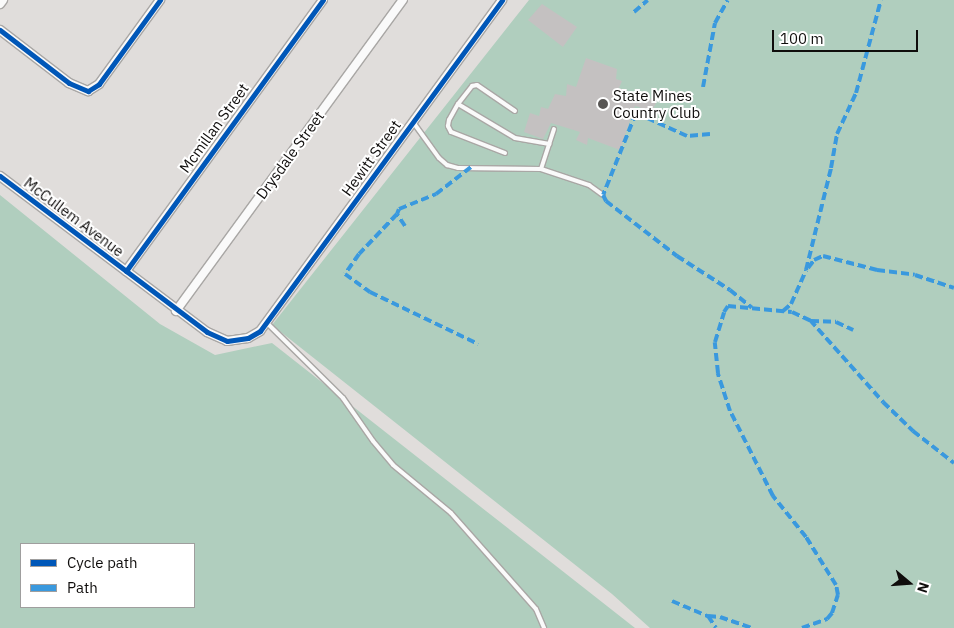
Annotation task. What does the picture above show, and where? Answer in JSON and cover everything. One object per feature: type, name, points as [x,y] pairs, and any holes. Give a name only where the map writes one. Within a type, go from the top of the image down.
[{"type":"street","points":[[0,4],[3,0]]},
{"type":"street","points":[[0,30],[69,84],[88,91],[99,84],[160,0]]},
{"type":"street","name":"Mcmillan Street","points":[[126,271],[323,0]]},
{"type":"street","name":"Drysdale Street","points":[[176,310],[403,0]]},
{"type":"street","name":"Hewitt Street","points":[[260,331],[502,0]]},
{"type":"street","name":"McCullem Avenue","points":[[0,176],[207,332],[227,341],[248,338],[260,331]]},
{"type":"lane","points":[[505,153],[451,132],[448,126],[449,120],[458,104],[472,86],[477,85],[515,111]]},
{"type":"lane","points":[[458,104],[515,138],[549,144]]},
{"type":"lane","points":[[413,122],[439,158],[447,164],[458,168],[492,166],[542,169],[589,185],[604,195]]},
{"type":"lane","points":[[542,169],[554,129]]},
{"type":"lane","points":[[266,322],[343,398],[373,441],[393,464],[450,513],[536,610],[544,628]]},
{"type":"green space","points":[[529,0],[954,0],[954,628],[650,628],[612,594],[272,325]]},
{"type":"green space","points":[[0,195],[160,324],[215,355],[272,343],[635,628],[0,628]]},
{"type":"building","points":[[542,4],[577,27],[563,47],[528,20]]},
{"type":"building","name":"State Mines Country Club","points":[[586,58],[617,69],[616,79],[622,81],[619,88],[657,101],[652,111],[635,106],[620,150],[588,138],[587,145],[576,140],[580,132],[551,123],[543,139],[524,132],[530,113],[539,116],[541,107],[548,109],[555,94],[566,96],[567,84],[576,87]]},
{"type":"marked path","points":[[634,12],[648,0]]},
{"type":"marked path","points":[[703,87],[715,23],[728,0]]},
{"type":"marked path","points":[[783,311],[791,304],[806,270],[831,168],[837,134],[856,93],[881,0]]},
{"type":"marked path","points":[[710,134],[687,136],[636,113],[603,195],[606,201],[677,256],[730,290],[752,308]]},
{"type":"marked path","points":[[405,226],[397,214],[399,209],[436,194],[471,167]]},
{"type":"marked path","points":[[397,214],[359,254],[345,274],[370,292],[478,344]]},
{"type":"marked path","points":[[808,268],[814,260],[823,256],[877,270],[915,275],[954,288]]},
{"type":"marked path","points":[[802,628],[827,619],[832,613],[838,595],[836,585],[806,537],[773,496],[730,411],[718,373],[715,342],[724,312],[728,306],[792,312],[811,321],[836,322],[853,330]]},
{"type":"marked path","points":[[810,320],[883,402],[913,431],[954,463]]},
{"type":"marked path","points":[[672,601],[708,616],[716,628]]},
{"type":"marked path","points":[[708,616],[720,617],[752,628]]},
{"type":"cycle path","points":[[0,30],[69,83],[88,91],[99,84],[160,0]]},
{"type":"cycle path","points":[[126,271],[323,0]]},
{"type":"cycle path","points":[[0,176],[207,332],[227,341],[248,338],[260,331],[502,0]]},
{"type":"place","name":"State Mines Country Club","points":[[603,104]]}]
